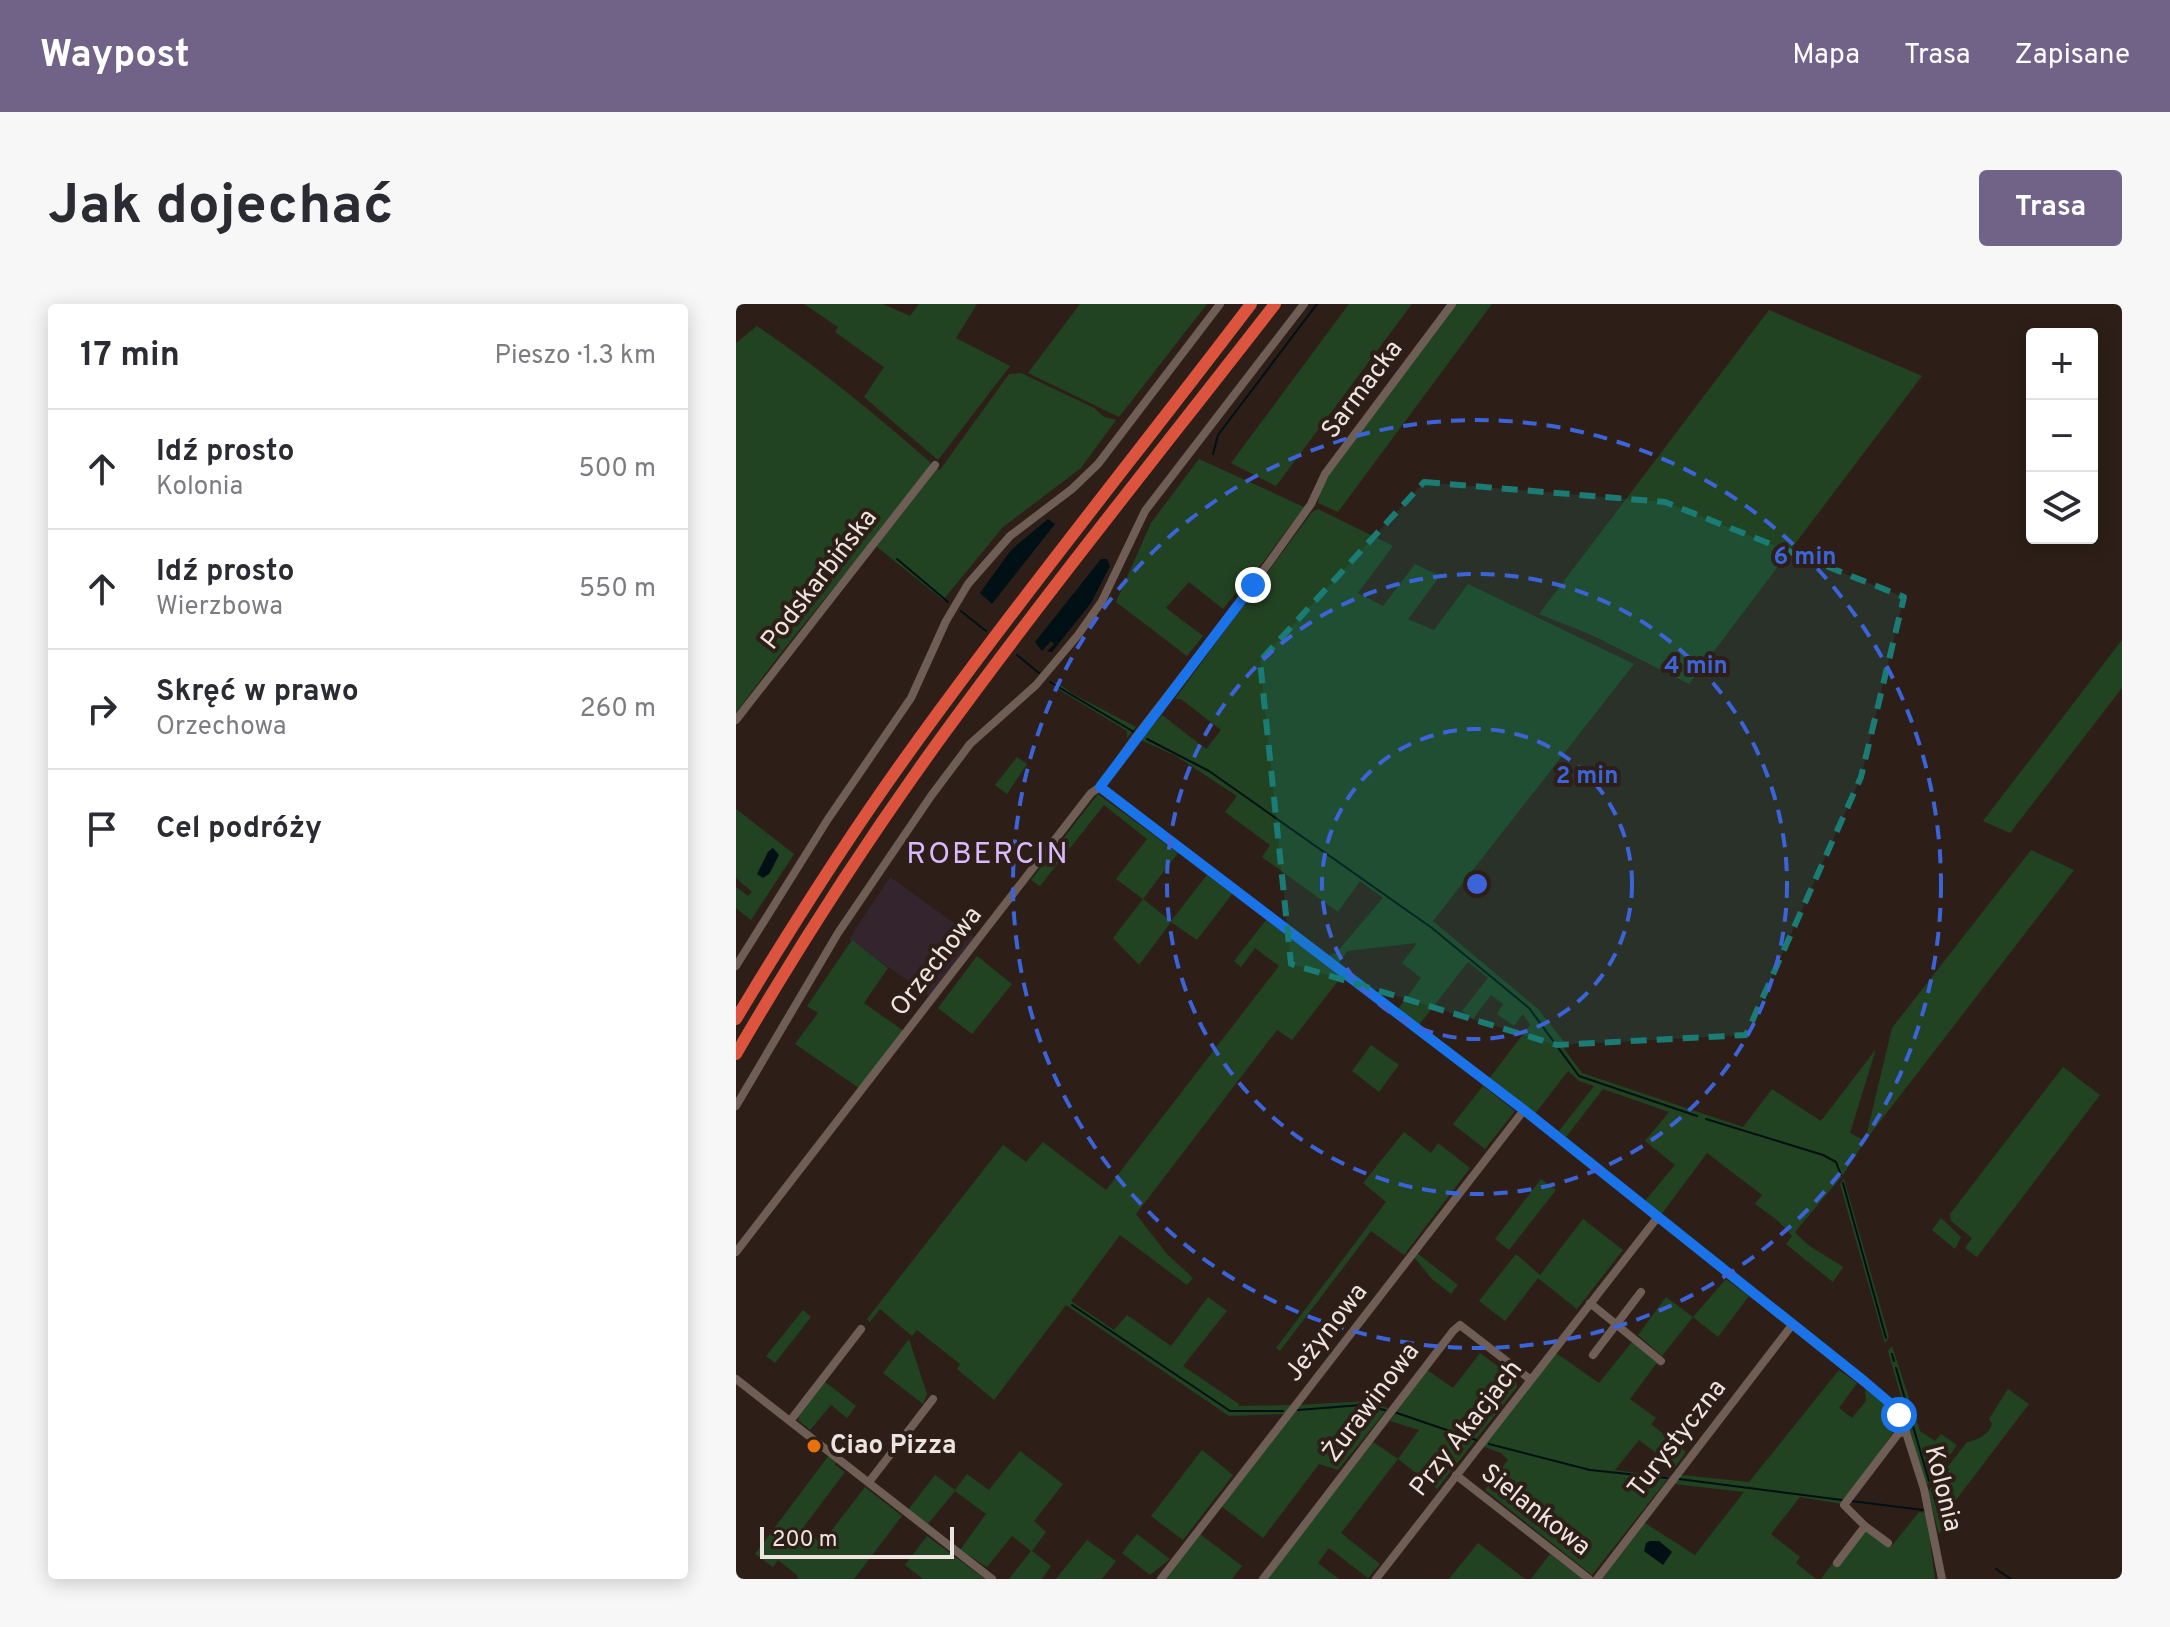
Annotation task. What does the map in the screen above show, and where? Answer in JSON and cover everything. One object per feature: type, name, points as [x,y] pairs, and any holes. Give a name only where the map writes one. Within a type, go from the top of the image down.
[{"type":"highway","points":[[736,1019],[792,927],[907,755],[1251,304]]},
{"type":"highway","points":[[736,1054],[793,957],[944,734],[1275,304]]},
{"type":"street","points":[[736,966],[828,819],[911,698],[946,621],[968,584],[1010,536],[1088,474],[1220,304]]},
{"type":"street","points":[[736,1106],[838,933],[924,807],[970,744],[1036,685],[1078,635],[1102,601],[1145,511],[1304,304]]},
{"type":"street","name":"Sarmacka","points":[[1311,504],[1325,474],[1452,304]]},
{"type":"street","name":"Podskarbińska","points":[[736,720],[935,465]]},
{"type":"street","name":"Orzechowa","points":[[736,1252],[1091,793],[1100,787],[1311,504]]},
{"type":"street","name":"Kolonia","points":[[1100,787],[1524,1110],[1891,1404],[1906,1431],[1932,1521],[1942,1579]]},
{"type":"street","name":"Jeżynowa","points":[[1161,1579],[1524,1110]]},
{"type":"street","name":"Przy Akacjach","points":[[1376,1579],[1657,1218]]},
{"type":"street","points":[[1593,1355],[1641,1292]]},
{"type":"street","points":[[1590,1303],[1661,1361]]},
{"type":"street","name":"Żurawinowa","points":[[1263,1579],[1460,1325],[1531,1380]]},
{"type":"street","name":"Turystyczna","points":[[1597,1579],[1792,1325]]},
{"type":"street","points":[[790,1421],[861,1329]]},
{"type":"street","points":[[736,1379],[992,1579]]},
{"type":"street","points":[[869,1482],[933,1399]]},
{"type":"street","points":[[1888,1543],[1844,1505],[1898,1434],[1906,1431]]},
{"type":"street","name":"Sielankowa","points":[[1456,1475],[1589,1579]]},
{"type":"street","points":[[1837,1563],[1865,1526]]},
{"type":"highlighted area","points":[[1424,482],[1665,502],[1904,597],[1861,777],[1746,1035],[1557,1045],[1291,964],[1260,661]]},
{"type":"shaded area","points":[[1048,519],[1055,524],[992,604],[980,593],[1011,550]]},
{"type":"shaded area","points":[[1101,559],[1107,559],[1110,566],[1091,603],[1052,652],[1047,652],[1054,644],[1051,641],[1042,651],[1035,642]]},
{"type":"shaded area","points":[[773,848],[779,855],[769,874],[763,878],[757,874]]},
{"type":"shaded area","points":[[890,877],[976,939],[931,997],[849,939]]},
{"type":"shaded area","points":[[1659,1541],[1672,1552],[1663,1565],[1644,1551],[1646,1543]]},
{"type":"green space","points":[[804,304],[883,304],[910,316],[919,304],[977,304],[956,338],[1010,366],[938,460],[864,397],[884,367],[835,332],[838,327]]},
{"type":"green space","points":[[1080,304],[1207,304],[1119,417],[1028,373]]},
{"type":"green space","points":[[1349,304],[1412,304],[1276,486],[1231,463]]},
{"type":"green space","points":[[1456,304],[1492,304],[1338,512],[1318,503],[1321,486]]},
{"type":"green space","points":[[1769,310],[1922,376],[1689,684],[1594,636],[1539,614]]},
{"type":"green space","points":[[757,326],[867,408],[930,462],[931,467],[736,713],[736,343]]},
{"type":"green space","points":[[1021,373],[1094,408],[1104,417],[1116,420],[1081,468],[1003,527],[943,600],[876,546],[936,468],[940,470],[1009,374]]},
{"type":"green space","points":[[1199,459],[1304,507],[1246,585],[1245,582],[1223,609],[1189,582],[1166,608],[1203,636],[1187,656],[1116,602],[1151,523]]},
{"type":"green space","points":[[1318,509],[1393,546],[1358,593],[1383,606],[1415,564],[1440,576],[1408,619],[1434,630],[1468,584],[1634,664],[1433,921],[1539,1010],[1565,1043],[1563,1047],[1582,1073],[1743,1127],[1772,1089],[1821,1121],[1876,1049],[1850,1133],[1865,1141],[1843,1175],[1795,1232],[1811,1247],[1843,1267],[1833,1282],[1786,1244],[1792,1236],[1755,1204],[1762,1195],[1707,1153],[1661,1215],[1644,1202],[1675,1165],[1645,1141],[1669,1112],[1603,1089],[1566,1137],[1559,1131],[1594,1086],[1579,1081],[1568,1071],[1534,1115],[1488,1080],[1530,1025],[1523,1014],[1514,1026],[1497,1014],[1503,1004],[1491,995],[1473,1019],[1462,1011],[1488,978],[1468,962],[1419,1025],[1398,1009],[1421,978],[1402,963],[1417,943],[1347,951],[1339,963],[1328,955],[1336,953],[1383,898],[1360,881],[1338,912],[1262,857],[1270,845],[1225,812],[1237,796],[1176,756],[1141,740],[1162,715],[1206,749],[1221,730],[1181,699],[1175,699],[1312,512]]},
{"type":"green space","points":[[2122,640],[2122,688],[2010,833],[1983,821]]},
{"type":"green space","points":[[1056,682],[1136,727],[1127,738],[1127,731],[1053,686]]},
{"type":"green space","points":[[1017,757],[1027,764],[1007,794],[995,785]]},
{"type":"green space","points":[[1098,794],[1178,853],[1143,899],[1116,879],[1147,839],[1104,805],[1040,886],[1031,880]]},
{"type":"green space","points":[[736,809],[794,854],[751,920],[736,908],[736,887],[748,896],[752,892],[736,878]],"holes":[[[773,848],[775,859],[769,874],[758,874]]]},
{"type":"green space","points":[[2031,850],[2074,870],[1865,1141],[1892,1028]]},
{"type":"green space","points":[[1207,875],[1232,894],[1197,940],[1171,922],[1139,965],[1113,938],[1143,899],[1171,921]]},
{"type":"green space","points":[[1266,920],[1342,976],[1292,1040],[1277,1030],[1136,1214],[1167,1254],[1193,1278],[1187,1285],[1120,1235],[1071,1301],[1114,1330],[1127,1315],[1171,1346],[1208,1297],[1227,1311],[1183,1366],[1238,1406],[1291,1405],[1285,1414],[1229,1416],[1066,1305],[994,1400],[957,1369],[960,1364],[917,1330],[912,1336],[880,1309],[870,1322],[867,1319],[1003,1145],[1026,1162],[1043,1142],[1106,1190],[1279,966],[1255,948],[1241,967],[1234,961]]},
{"type":"green space","points":[[852,940],[888,968],[864,1003],[905,1032],[859,1088],[795,1044],[818,1013],[807,1006]]},
{"type":"green space","points":[[977,956],[1012,984],[972,1034],[938,1008]]},
{"type":"green space","points":[[1371,1045],[1399,1065],[1379,1092],[1352,1071]]},
{"type":"green space","points":[[2063,1067],[2100,1095],[1977,1257],[1965,1248],[1972,1238],[1951,1221],[1950,1214]]},
{"type":"green space","points":[[1483,1086],[1515,1111],[1485,1149],[1453,1124]]},
{"type":"green space","points":[[1404,1132],[1431,1153],[1438,1143],[1470,1168],[1404,1255],[1371,1231],[1280,1351],[1276,1348],[1386,1202],[1363,1183]]},
{"type":"green space","points":[[1541,1179],[1556,1190],[1509,1250],[1495,1239]]},
{"type":"green space","points":[[1844,1179],[1889,1337],[1885,1343],[1840,1184]]},
{"type":"green space","points":[[1941,1218],[1961,1237],[1955,1249],[1932,1230]]},
{"type":"green space","points":[[1583,1219],[1623,1250],[1577,1309],[1538,1278],[1505,1321],[1479,1301],[1516,1254],[1540,1275]]},
{"type":"green space","points":[[1417,1253],[1458,1285],[1451,1294],[1432,1279],[1414,1257]]},
{"type":"green space","points":[[1726,1279],[1749,1296],[1718,1337],[1693,1317]]},
{"type":"green space","points":[[1666,1297],[1693,1317],[1662,1356],[1638,1335]]},
{"type":"green space","points":[[803,1310],[811,1317],[775,1363],[766,1356]]},
{"type":"green space","points":[[909,1339],[927,1394],[923,1404],[883,1373]]},
{"type":"green space","points":[[1632,1342],[1664,1368],[1656,1364],[1630,1399],[1656,1418],[1651,1424],[1686,1452],[1675,1467],[1639,1440],[1615,1470],[1669,1477],[1592,1575],[1485,1490],[1508,1460],[1501,1453],[1482,1446],[1556,1353],[1599,1383]]},
{"type":"green space","points":[[1892,1346],[1920,1431],[1935,1441],[1941,1434],[1957,1445],[1933,1480],[1926,1485],[1888,1351]]},
{"type":"green space","points":[[1480,1353],[1516,1380],[1517,1387],[1437,1489],[1398,1459],[1419,1430],[1390,1421],[1427,1370],[1453,1388]]},
{"type":"green space","points":[[1839,1370],[1857,1383],[1839,1408],[1852,1418],[1866,1401],[1865,1389],[1890,1411],[1897,1427],[1842,1504],[1800,1497],[1771,1534],[1800,1557],[1796,1563],[1816,1579],[1602,1579],[1645,1523],[1695,1555],[1744,1492],[1674,1484],[1681,1475],[1749,1482]]},
{"type":"green space","points":[[824,1381],[856,1406],[847,1418],[831,1405],[810,1430],[799,1421],[798,1416]]},
{"type":"green space","points":[[2008,1389],[2029,1404],[1943,1517],[1945,1525],[1939,1534],[1928,1492],[1967,1442],[1979,1439],[1988,1431],[1992,1424],[1989,1419]]},
{"type":"green space","points":[[1368,1401],[1388,1408],[1338,1470],[1319,1464],[1263,1538],[1221,1506],[1298,1405]]},
{"type":"green space","points":[[1373,1442],[1398,1459],[1341,1533],[1380,1564],[1368,1578],[1329,1548],[1318,1563],[1339,1579],[1266,1579]]},
{"type":"green space","points":[[1202,1450],[1233,1475],[1183,1540],[1151,1516]]},
{"type":"green space","points":[[1020,1451],[1063,1484],[1034,1521],[1046,1532],[1032,1551],[1051,1566],[1042,1579],[1009,1579],[1031,1551],[1012,1536],[987,1567],[960,1550],[986,1514],[955,1491],[928,1524],[908,1510],[935,1475],[955,1490],[967,1474],[989,1490]]},
{"type":"green space","points":[[829,1455],[836,1461],[835,1465],[845,1472],[802,1529],[822,1543],[865,1487],[902,1516],[854,1579],[798,1579],[778,1560],[773,1567],[755,1554]]},
{"type":"green space","points":[[1919,1512],[1926,1513],[1935,1579],[1821,1579],[1865,1530],[1891,1547]]},
{"type":"green space","points":[[1137,1534],[1170,1559],[1150,1575],[1122,1553]]},
{"type":"green space","points":[[1200,1534],[1242,1566],[1232,1579],[1165,1579]]},
{"type":"green space","points":[[927,1536],[985,1579],[923,1579],[905,1565]]},
{"type":"green space","points":[[1087,1540],[1116,1561],[1102,1579],[1056,1579]]},
{"type":"green space","points":[[1478,1543],[1525,1579],[1449,1579]]},
{"type":"green space","points":[[1550,1554],[1583,1579],[1531,1579]]},
{"type":"waterway","points":[[1213,454],[1218,435],[1317,304]]},
{"type":"waterway","points":[[897,559],[948,602]]},
{"type":"waterway","points":[[961,611],[986,631]]},
{"type":"waterway","points":[[1017,655],[1039,673]]},
{"type":"waterway","points":[[1050,682],[1134,732]]},
{"type":"waterway","points":[[1147,739],[1209,771],[1432,928],[1529,1008],[1579,1076],[1697,1116]]},
{"type":"waterway","points":[[1706,1119],[1823,1155],[1836,1162],[1841,1175]]},
{"type":"waterway","points":[[1843,1183],[1886,1338]]},
{"type":"waterway","points":[[1072,1305],[1230,1411],[1283,1411]]},
{"type":"waterway","points":[[1892,1354],[1894,1361]]},
{"type":"waterway","points":[[1896,1368],[1929,1481]]},
{"type":"waterway","points":[[1298,1410],[1361,1405],[1385,1410]]},
{"type":"waterway","points":[[1394,1412],[1476,1440]]},
{"type":"waterway","points":[[1489,1444],[1590,1470],[1667,1478]]},
{"type":"waterway","points":[[1679,1479],[1842,1500]]},
{"type":"waterway","points":[[1932,1490],[1942,1522]]},
{"type":"waterway","points":[[1851,1501],[1923,1510]]},
{"type":"waterway","points":[[1996,1569],[2011,1579]]},
{"type":"place","name":"Ciao Pizza","points":[[814,1446]]},
{"type":"district","name":"ROBERCIN","points":[[988,855]]},
{"type":"route","points":[[1253,585],[1100,787],[1524,1110],[1864,1381],[1899,1415]]}]
